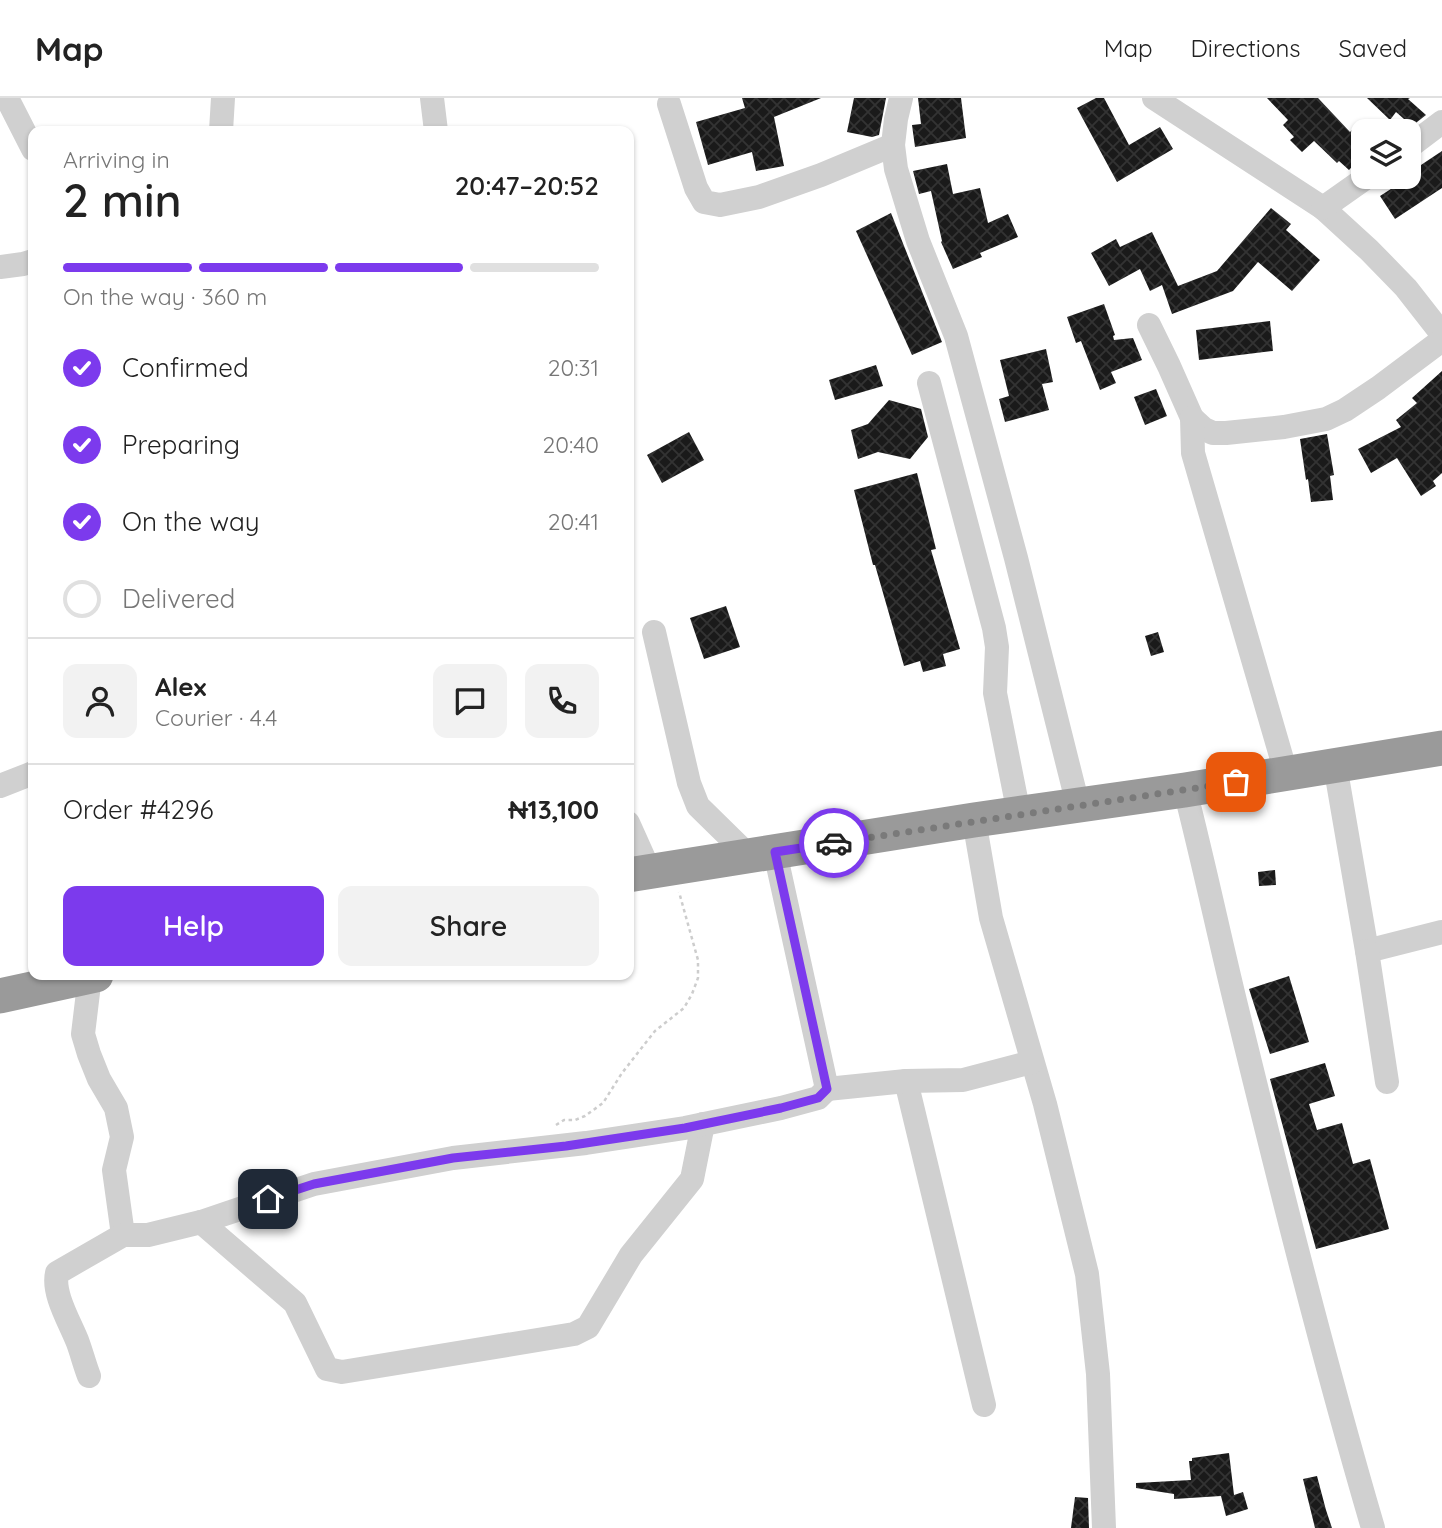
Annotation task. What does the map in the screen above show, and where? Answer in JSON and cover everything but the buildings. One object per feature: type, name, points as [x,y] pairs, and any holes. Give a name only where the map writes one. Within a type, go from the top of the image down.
[{"type":"highway","points":[[651,872],[1442,748]]},
{"type":"highway","points":[[0,996],[71,980]]},
{"type":"street","points":[[6,98],[28,140]]},
{"type":"street","points":[[221,126],[223,98]]},
{"type":"street","points":[[432,98],[435,126]]},
{"type":"street","points":[[901,98],[893,145],[897,169],[918,241],[956,336],[1016,558],[1078,805]]},
{"type":"street","points":[[1154,98],[1323,208],[1406,288],[1442,334]]},
{"type":"street","points":[[669,104],[696,188],[704,202],[720,205],[759,197],[893,145]]},
{"type":"street","points":[[1421,138],[1442,122]]},
{"type":"street","points":[[1323,208],[1351,188]]},
{"type":"street","points":[[0,267],[28,262]]},
{"type":"street","points":[[1149,325],[1192,418],[1194,453],[1286,773]]},
{"type":"street","points":[[1192,418],[1213,433],[1325,419],[1345,410],[1378,388],[1442,340]]},
{"type":"street","points":[[929,383],[994,628],[997,648],[995,693],[1019,814]]},
{"type":"street","points":[[654,632],[689,783],[698,806],[762,854],[827,1089]]},
{"type":"street","points":[[1335,765],[1387,1082]]},
{"type":"street","points":[[0,786],[28,775]]},
{"type":"street","points":[[1185,790],[1299,1255],[1373,1528]]},
{"type":"street","points":[[974,820],[991,918],[1069,1198],[1087,1274],[1098,1374],[1104,1528]]},
{"type":"street","points":[[634,837],[651,872]]},
{"type":"street","points":[[1367,951],[1442,932]]},
{"type":"street","points":[[92,980],[83,1034],[99,1079],[116,1108],[122,1137],[114,1170],[123,1235]]},
{"type":"street","points":[[89,1376],[63,1309],[55,1279],[57,1273],[123,1235],[148,1235],[201,1222],[314,1184],[453,1158],[547,1148],[703,1124],[818,1098],[827,1089],[906,1081],[963,1080],[1032,1062]]},
{"type":"street","points":[[906,1081],[984,1405]]},
{"type":"street","points":[[201,1222],[295,1303],[327,1369],[342,1372],[573,1335],[588,1327],[631,1255],[692,1179],[703,1124]]},
{"type":"path","points":[[547,1148],[550,1130],[557,1124],[585,1116],[603,1103],[654,1031],[684,1008],[692,994],[698,978],[698,960],[651,872]]},
{"type":"way so far","points":[[834,843],[1236,782]]},
{"type":"route","points":[[268,1199],[314,1184],[393,1169],[453,1158],[566,1146],[685,1128],[818,1098],[827,1089],[775,852],[834,843]]}]
